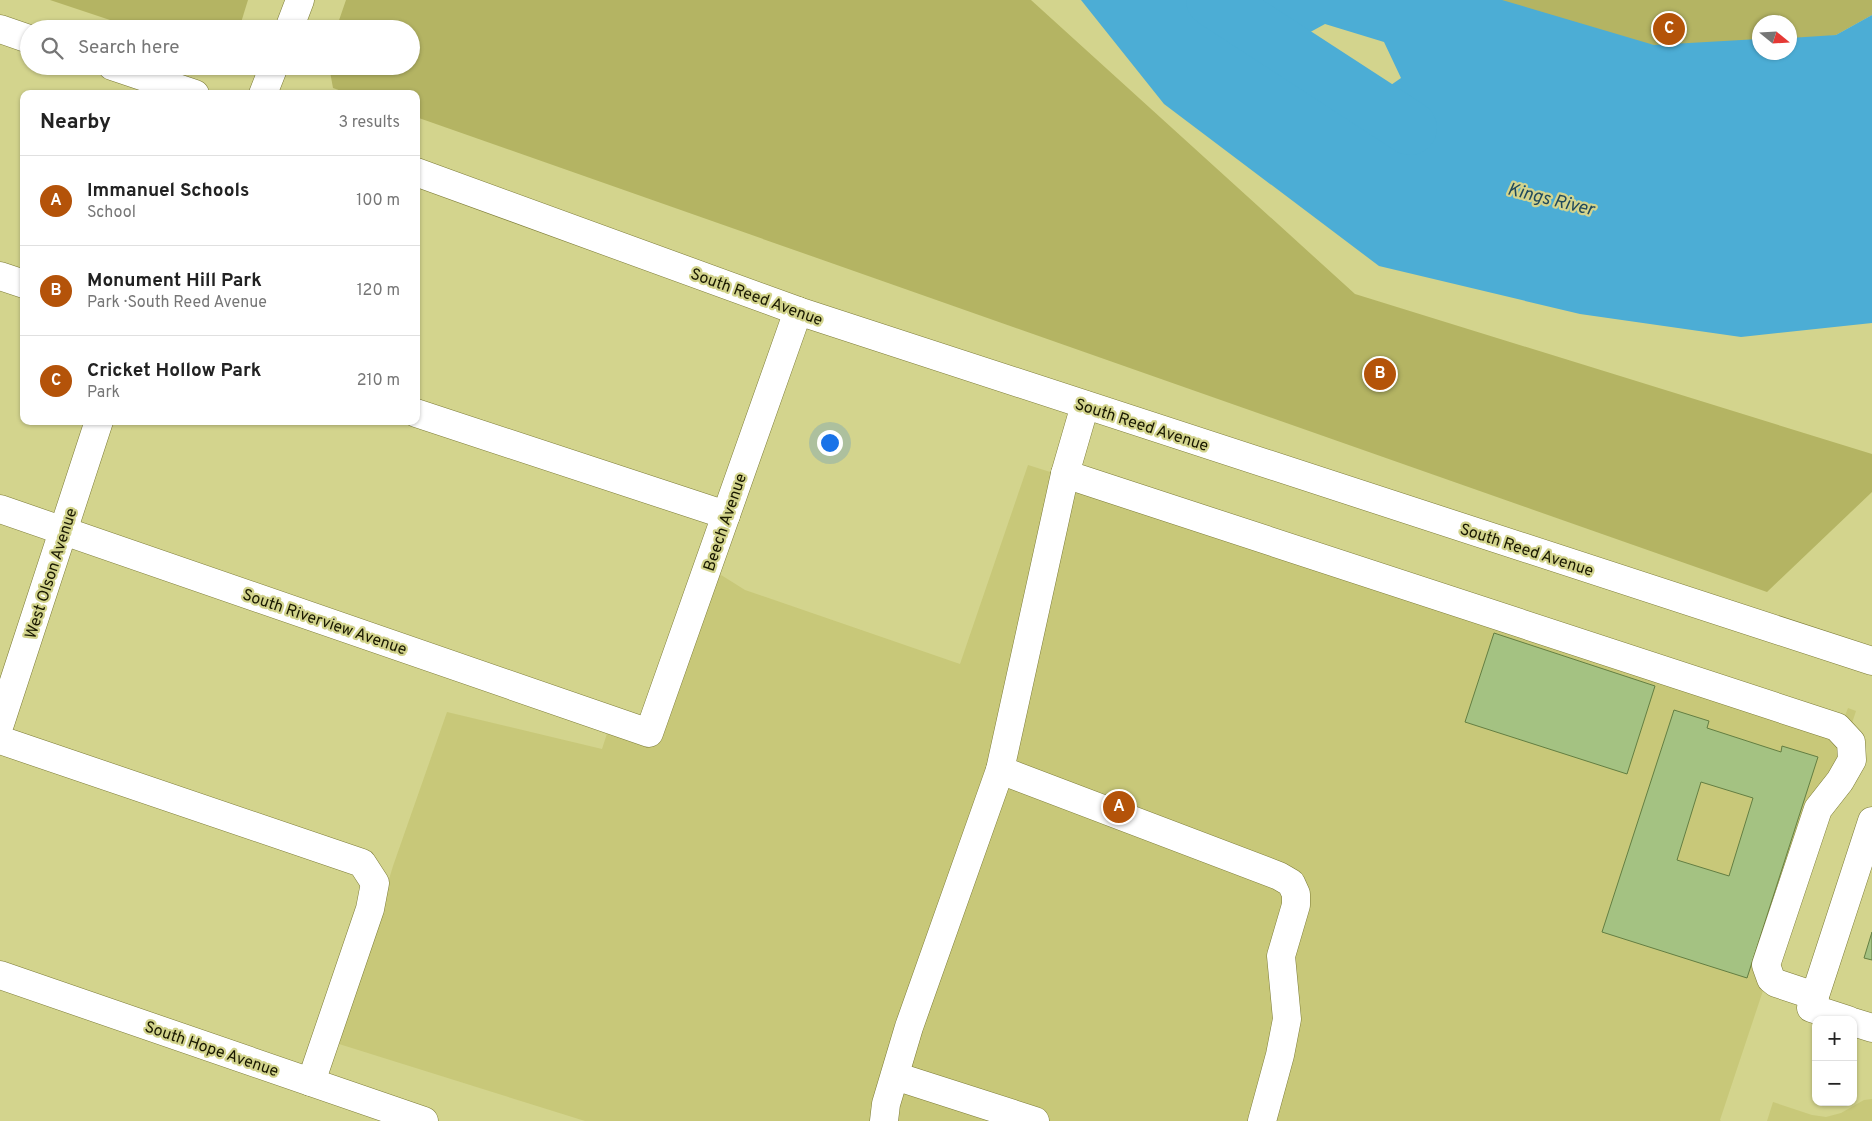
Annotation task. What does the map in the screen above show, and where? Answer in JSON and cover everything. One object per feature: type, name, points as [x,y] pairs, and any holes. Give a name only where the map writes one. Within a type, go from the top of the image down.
[{"type":"street","points":[[292,20],[300,0]]},
{"type":"street","points":[[0,29],[20,36]]},
{"type":"street","points":[[139,75],[183,90]]},
{"type":"street","points":[[265,90],[270,75]]},
{"type":"street","name":"South Reed Avenue","points":[[420,173],[798,311],[1872,661]]},
{"type":"street","points":[[0,276],[20,283]]},
{"type":"street","name":"Beech Avenue","points":[[650,733],[798,311]]},
{"type":"street","points":[[884,1121],[886,1104],[910,1027],[1000,770],[1065,474],[1084,405]]},
{"type":"street","points":[[420,414],[726,515]]},
{"type":"street","name":"West Olson Avenue","points":[[0,724],[98,425]]},
{"type":"street","points":[[1065,474],[1837,727],[1851,742],[1852,760],[1840,781],[1818,809],[1766,965],[1771,979],[1776,983],[1840,1016]]},
{"type":"street","name":"South Riverview Avenue","points":[[0,509],[650,733]]},
{"type":"street","points":[[0,740],[362,863],[375,883],[370,909],[311,1082]]},
{"type":"street","points":[[1000,770],[1279,876],[1291,883],[1296,894],[1296,905],[1281,956],[1287,1019],[1280,1055],[1262,1121]]},
{"type":"street","points":[[1813,1002],[1872,821]]},
{"type":"street","name":"South Hope Avenue","points":[[0,975],[424,1121]]},
{"type":"street","points":[[1857,1023],[1872,1028]]},
{"type":"street","points":[[895,1076],[1035,1121]]},
{"type":"shaded area","points":[[50,0],[248,0],[242,20],[110,20]]},
{"type":"shaded area","points":[[346,0],[1031,0],[1355,294],[1872,454],[1872,492],[1767,592],[420,118],[420,90],[339,90],[333,88],[331,75],[420,75],[420,20],[339,20]]},
{"type":"shaded area","points":[[1498,0],[1872,0],[1872,15],[1836,35],[1797,41],[1797,15],[1752,15],[1752,43],[1654,45],[1608,39]]},
{"type":"shaded area","points":[[1028,465],[1843,721],[1848,708],[1856,711],[1721,1121],[585,1121],[339,1044],[393,866],[447,712],[602,749],[615,709],[647,719],[702,563],[745,590],[960,664]]},
{"type":"shaded area","points":[[1872,1099],[1872,1121],[1767,1121],[1773,1102],[1812,1115],[1826,1117],[1857,1106],[1857,1104],[1864,1100]]},
{"type":"water","points":[[1081,0],[1502,0],[1654,45],[1752,39],[1752,60],[1797,60],[1797,38],[1836,35],[1872,15],[1872,323],[1741,337],[1580,314],[1379,266],[1164,104]],"holes":[[[1325,24],[1384,42],[1401,78],[1378,94],[1367,94],[1335,84],[1313,73],[1292,42]]]},
{"type":"building","points":[[1494,633],[1655,686],[1627,774],[1465,722]]},
{"type":"building","points":[[1674,710],[1709,721],[1707,728],[1781,752],[1782,746],[1818,757],[1747,978],[1602,932]],"holes":[[[1701,782],[1753,798],[1729,876],[1677,860]]]},
{"type":"building","points":[[1872,932],[1872,960],[1864,958]]},
{"type":"waterway","name":"Kings River","points":[[1213,0],[1410,128]]},
{"type":"place","name":"Cricket Hollow Park","points":[[1669,29]]},
{"type":"place","name":"Monument Hill Park","points":[[1380,374]]},
{"type":"place","name":"Immanuel Schools","points":[[1119,807]]}]
